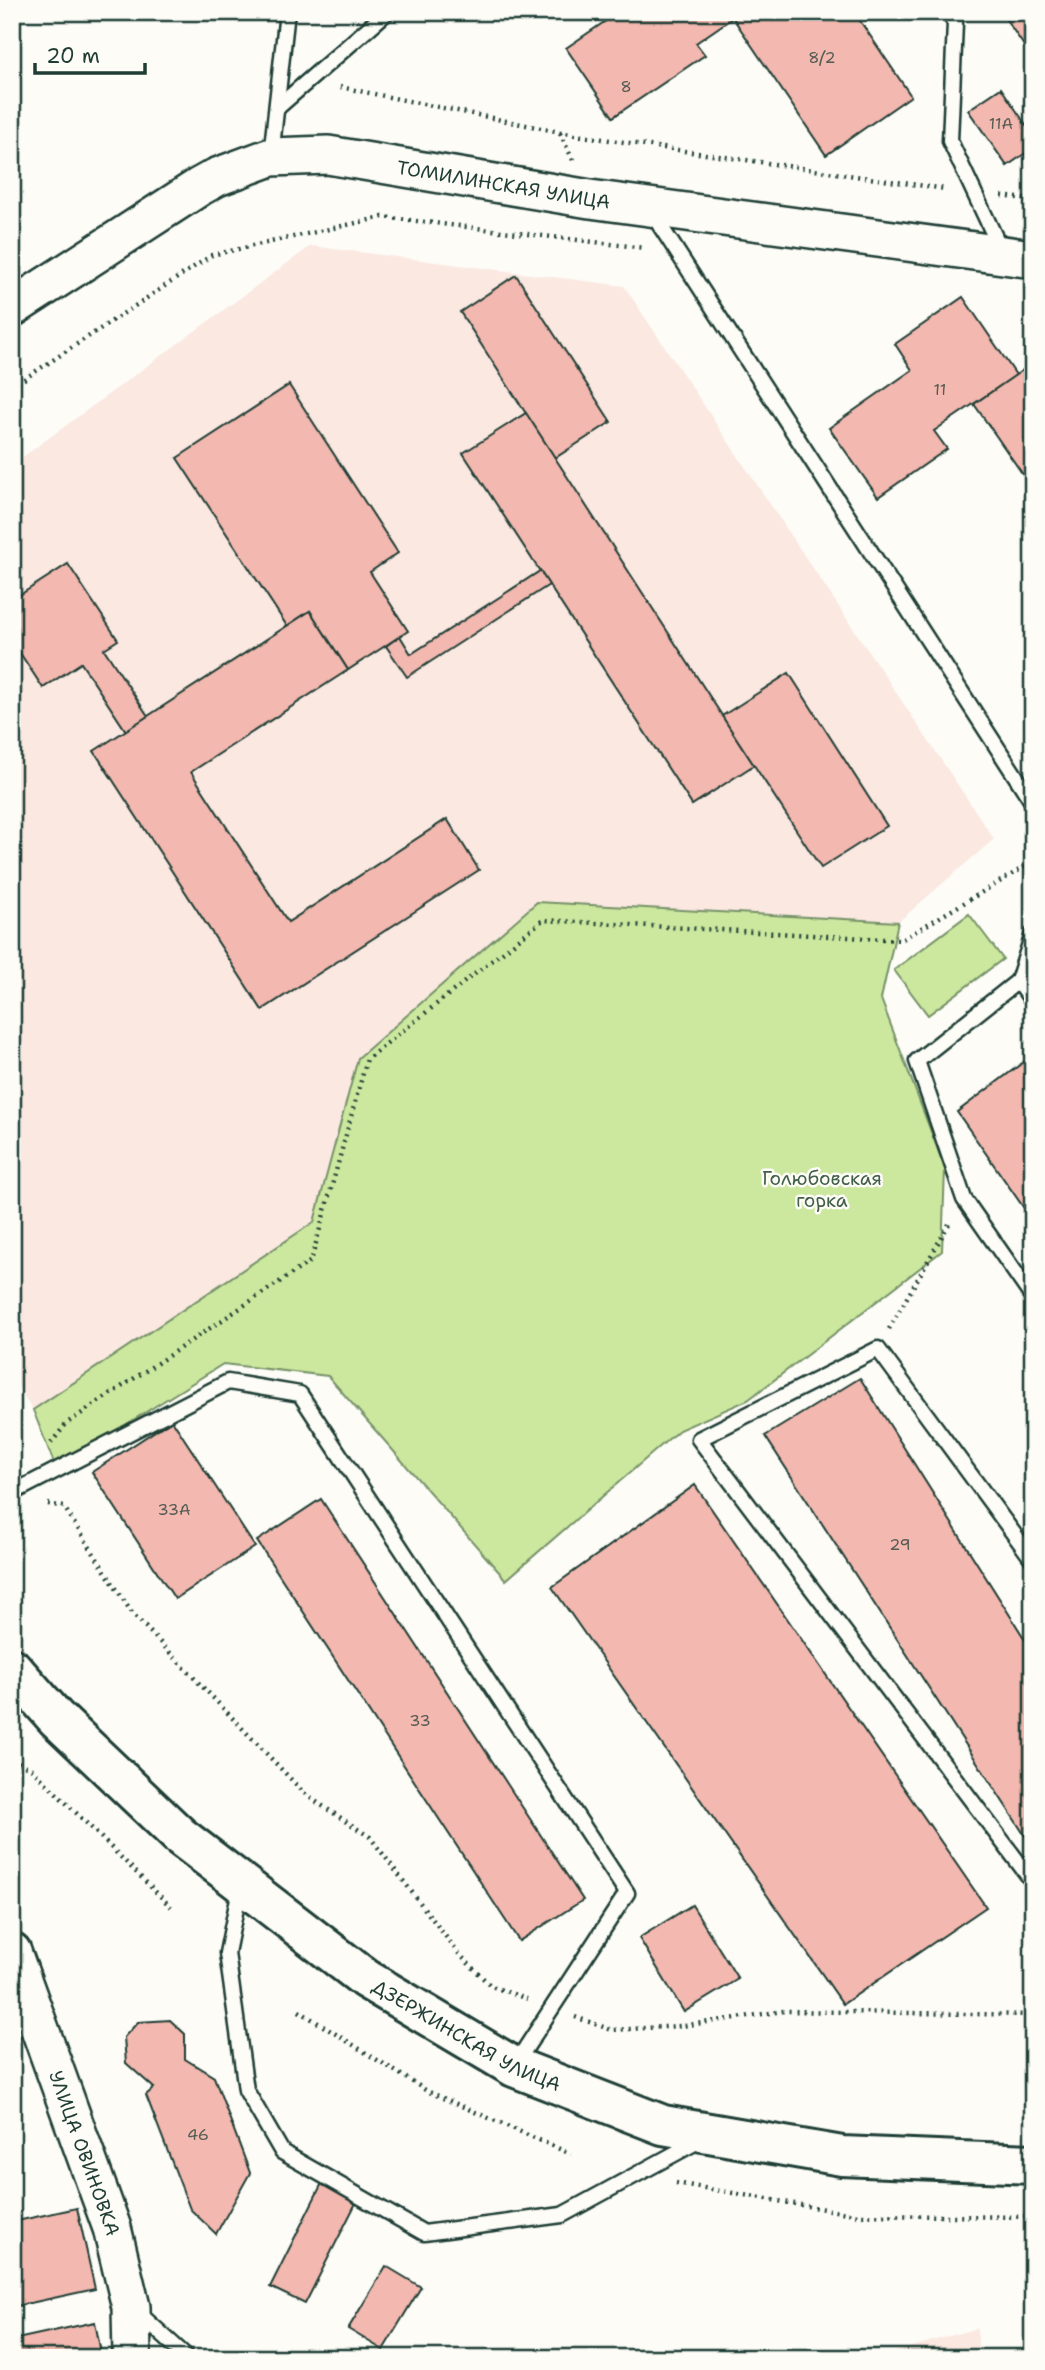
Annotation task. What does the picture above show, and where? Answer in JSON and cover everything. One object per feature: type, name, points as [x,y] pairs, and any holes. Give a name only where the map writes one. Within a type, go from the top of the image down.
[{"type":"main road","name":"ДЗЕРЖИНСКАЯ УЛИЦА","points":[[12,1668],[56,1718],[180,1836],[366,1979],[514,2067],[663,2125],[842,2156],[1033,2164]]},
{"type":"street","name":"ТОМИЛИНСКАЯ УЛИЦА","points":[[12,308],[199,187],[217,177],[271,157],[328,155],[648,207],[1018,257]]},
{"type":"street","name":"УЛИЦА ОВИНОВКА","points":[[12,1952],[111,2228],[131,2307],[132,2358]]},
{"type":"lane","points":[[271,157],[287,12]]},
{"type":"lane","points":[[277,108],[387,12]]},
{"type":"lane","points":[[948,12],[955,23],[950,141],[975,192],[1018,257]]},
{"type":"lane","points":[[648,207],[1033,803]]},
{"type":"lane","points":[[1033,934],[1018,981],[917,1061],[964,1199],[1033,1297]]},
{"type":"lane","points":[[1018,981],[1033,1002]]},
{"type":"lane","points":[[1033,1560],[878,1349],[699,1439],[1033,1882]]},
{"type":"lane","points":[[12,1493],[228,1382],[300,1394],[627,1893],[514,2067]]},
{"type":"lane","points":[[241,1883],[228,1953],[246,2090],[282,2152],[424,2234],[562,2215],[713,2133]]},
{"type":"lane","points":[[131,2307],[188,2358]]},
{"type":"path","points":[[308,81],[575,135],[827,173],[1033,200]]},
{"type":"path","points":[[12,387],[212,255],[383,217],[675,249]]},
{"type":"path","points":[[44,1451],[67,1423],[311,1261],[367,1059],[543,920],[901,940],[1033,862]]},
{"type":"path","points":[[878,1349],[964,1199]]},
{"type":"path","points":[[38,1503],[64,1507],[132,1613],[306,1795],[370,1837],[459,1954],[491,1986],[612,2030],[681,2026],[784,2011],[1033,2015]]},
{"type":"path","points":[[12,1759],[32,1769],[171,1907]]},
{"type":"path","points":[[299,2011],[427,2091],[571,2154]]},
{"type":"path","points":[[667,2182],[858,2215],[1033,2217]]},
{"type":"shaded area","points":[[311,246],[624,286],[994,839],[898,922],[537,902],[358,1058],[314,1222],[33,1410],[12,1378],[12,465]]},
{"type":"shaded area","points":[[977,2328],[979,2358],[874,2358]]},
{"type":"green space","name":"Голюбовская горка","points":[[537,902],[898,922],[881,999],[945,1169],[942,1251],[748,1400],[679,1430],[506,1580],[328,1376],[223,1364],[56,1468],[33,1410],[314,1222],[358,1058]]},
{"type":"green space","points":[[969,914],[1003,959],[928,1015],[894,970]]},
{"type":"building","points":[[619,12],[741,12],[696,43],[705,55],[613,117],[566,48]]},
{"type":"building","points":[[741,12],[854,12],[911,96],[826,155],[733,18]]},
{"type":"building","points":[[1001,12],[1033,12],[1033,59]]},
{"type":"building","points":[[1001,88],[1033,135],[1033,148],[1007,166],[968,110]]},
{"type":"building","points":[[516,275],[611,422],[555,458],[460,312]]},
{"type":"building","points":[[963,297],[1016,375],[934,431],[947,449],[878,497],[829,428],[912,370],[895,344]]},
{"type":"building","points":[[1033,363],[1033,489],[974,404]]},
{"type":"building","points":[[289,385],[398,553],[370,572],[408,631],[348,670],[310,611],[287,626],[177,458]]},
{"type":"building","points":[[526,413],[754,765],[692,805],[463,453]]},
{"type":"building","points":[[68,564],[118,640],[104,649],[148,716],[126,731],[81,663],[43,688],[12,641],[12,600]]},
{"type":"building","points":[[540,571],[549,585],[407,677],[386,646],[400,636],[411,654]]},
{"type":"building","points":[[310,611],[348,670],[191,772],[288,922],[447,819],[479,870],[262,1010],[94,751]]},
{"type":"building","points":[[789,673],[887,826],[821,868],[722,716]]},
{"type":"building","points":[[1033,1055],[1033,1221],[957,1112]]},
{"type":"building","points":[[860,1378],[1033,1652],[1033,1848],[765,1436]]},
{"type":"building","points":[[172,1420],[255,1547],[175,1599],[92,1472]]},
{"type":"building","points":[[695,1485],[986,1907],[843,2004],[552,1587]]},
{"type":"building","points":[[321,1499],[583,1900],[519,1941],[257,1541]]},
{"type":"building","points":[[692,1905],[738,1979],[684,2012],[639,1938]]},
{"type":"building","points":[[170,2020],[185,2034],[185,2059],[214,2077],[250,2173],[216,2234],[190,2209],[146,2095],[154,2088],[126,2063],[124,2037],[138,2022]]},
{"type":"building","points":[[322,2183],[357,2201],[305,2304],[270,2287]]},
{"type":"building","points":[[77,2208],[95,2289],[12,2307],[12,2222]]},
{"type":"building","points":[[386,2266],[421,2287],[383,2350],[348,2329]]},
{"type":"building","points":[[95,2322],[102,2358],[12,2358],[12,2340]]},
{"type":"building","points":[[684,2352],[685,2358],[635,2358]]}]
